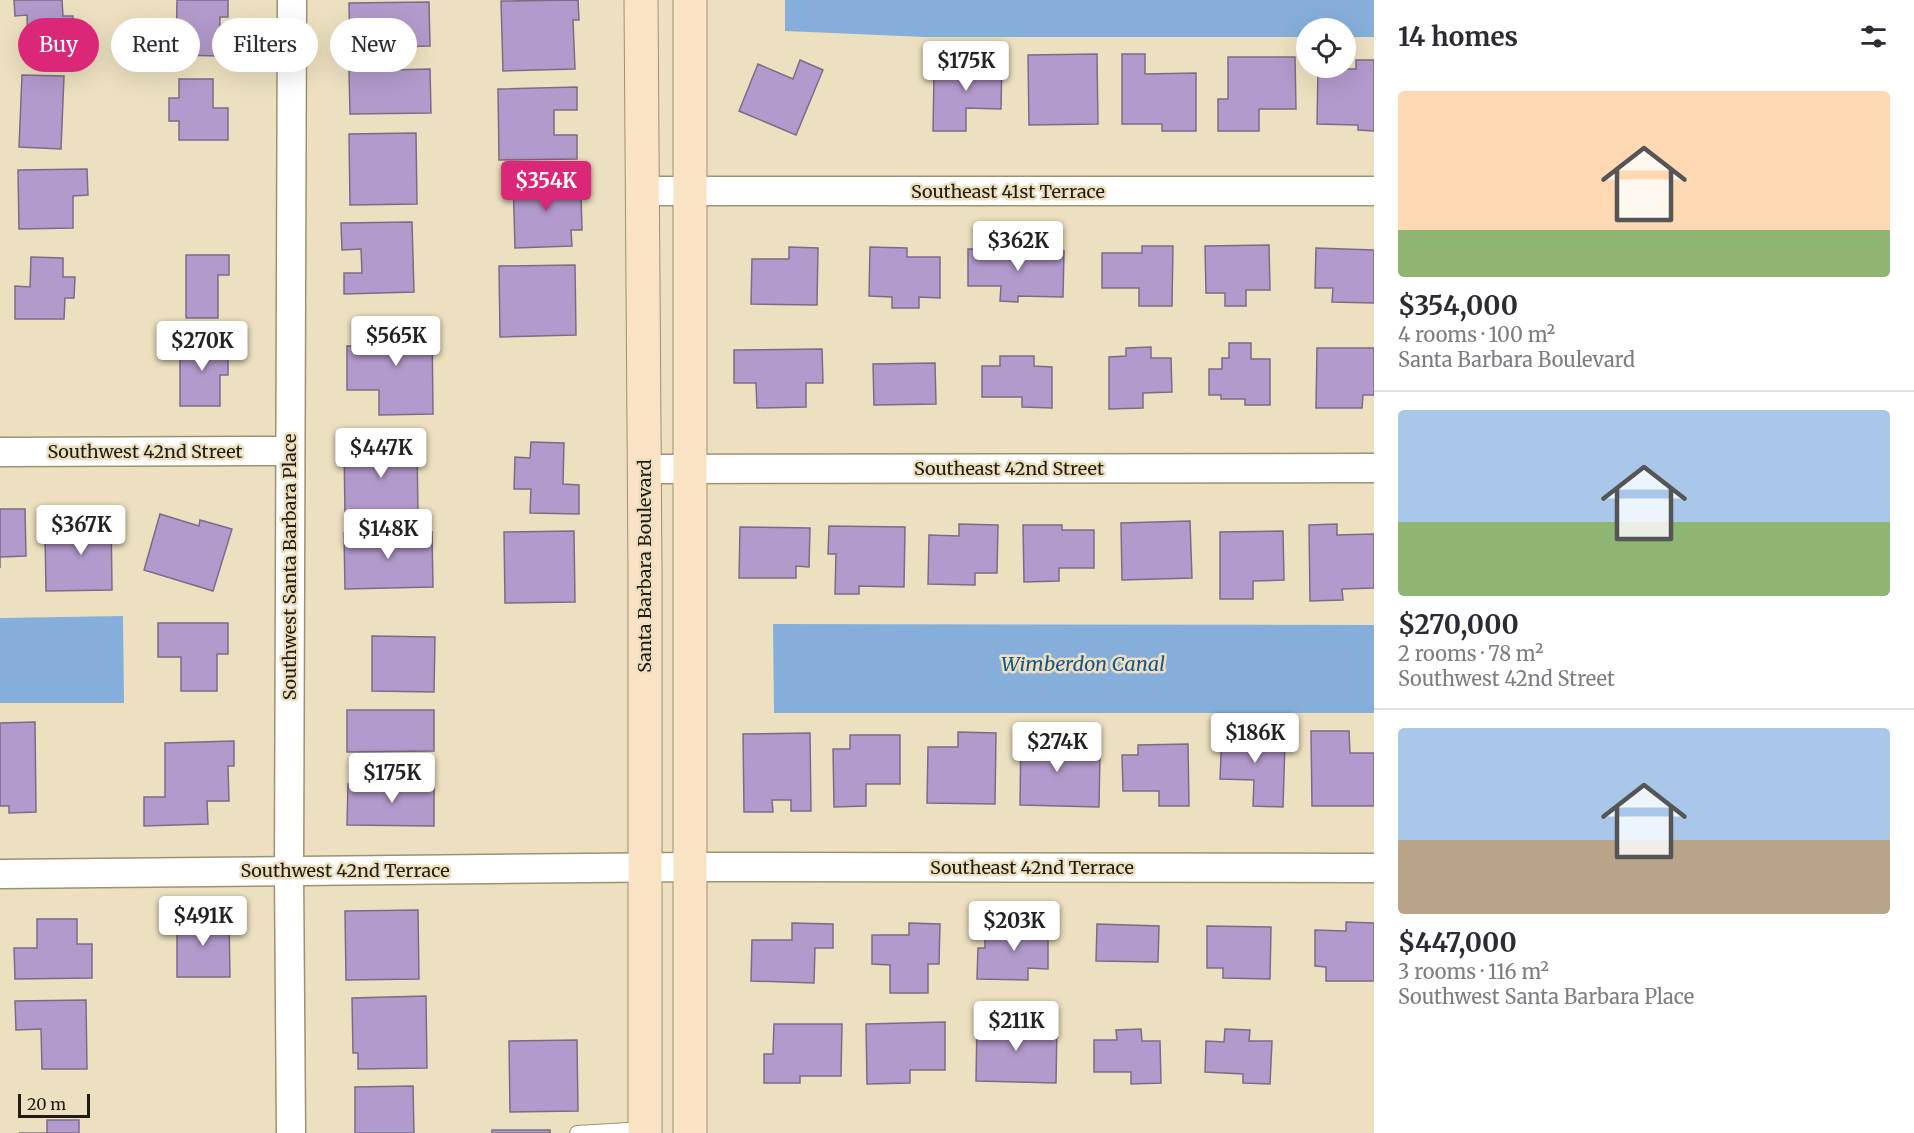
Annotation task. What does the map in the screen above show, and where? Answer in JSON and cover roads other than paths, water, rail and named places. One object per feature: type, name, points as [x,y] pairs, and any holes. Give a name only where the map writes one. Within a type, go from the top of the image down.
[{"type":"main road","name":"Santa Barbara Boulevard","points":[[641,0],[645,1131]]},
{"type":"main road","points":[[690,0],[690,1133]]},
{"type":"street","name":"Southwest Santa Barbara Place","points":[[291,1133],[289,871],[292,0]]},
{"type":"street","name":"Southeast 41st Terrace","points":[[643,191],[1374,191]]},
{"type":"street","name":"Southwest 42nd Street","points":[[0,452],[290,451]]},
{"type":"street","name":"Southeast 42nd Street","points":[[644,469],[1374,468]]},
{"type":"street","name":"Southwest 42nd Terrace","points":[[0,874],[691,867]]},
{"type":"street","name":"Southeast 42nd Terrace","points":[[691,867],[1374,868]]},
{"type":"lane","points":[[577,1133],[645,1131]]},
{"type":"water","points":[[785,0],[1374,0],[1374,37],[1356,37],[1356,18],[1296,18],[1296,37],[925,37],[785,31]]},
{"type":"water","points":[[123,616],[124,703],[0,703],[0,618]]},
{"type":"water","name":"Wimberdon Canal","points":[[773,624],[1374,625],[1374,713],[774,713]]}]
